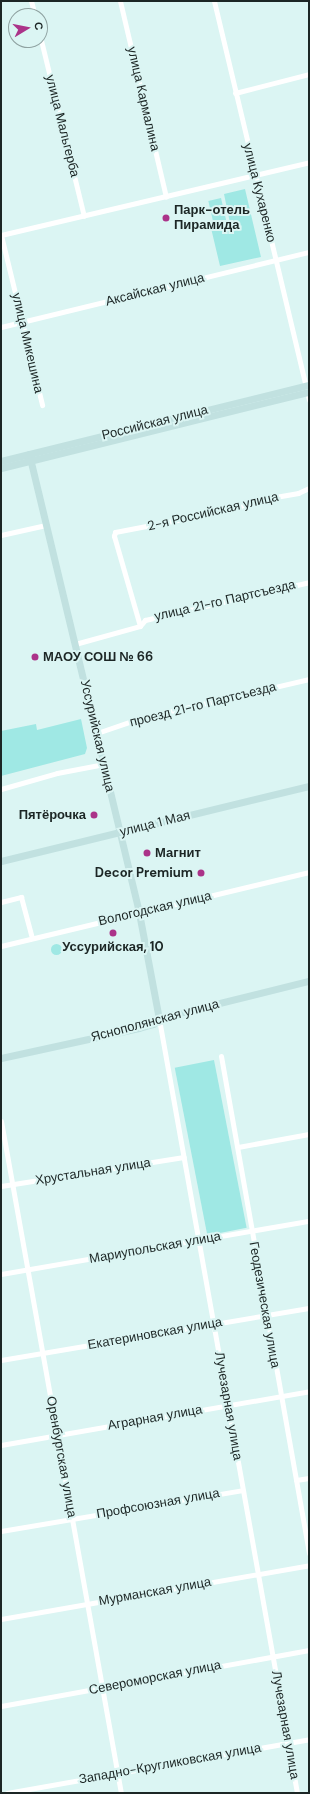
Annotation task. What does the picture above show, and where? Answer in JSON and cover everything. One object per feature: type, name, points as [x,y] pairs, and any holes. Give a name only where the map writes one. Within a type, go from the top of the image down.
[{"type":"street","name":"улица Кармалина","points":[[120,1],[166,196]]},
{"type":"street","name":"улица Кухаренко","points":[[214,1],[254,175],[308,391]]},
{"type":"street","name":"улица Мальгерба","points":[[43,48],[84,216]]},
{"type":"street","points":[[235,93],[309,74]]},
{"type":"street","points":[[1,235],[309,162]]},
{"type":"street","name":"улица Микешина","points":[[1,235],[42,406]]},
{"type":"street","name":"Аксайская улица","points":[[1,327],[309,252]]},
{"type":"street","name":"Российская улица","points":[[1,461],[30,457],[308,391]]},
{"type":"street","name":"Российская улица","points":[[1,468],[30,457]]},
{"type":"street","name":"Уссурийская улица","points":[[30,457],[139,913],[159,1019]]},
{"type":"street","name":"2-я Российская улица","points":[[140,626],[114,536],[115,532],[236,509],[258,500],[298,493],[309,488]]},
{"type":"street","points":[[1,535],[46,525]]},
{"type":"street","name":"улица 21-го Партсъезда","points":[[75,644],[140,626],[145,620],[309,582]]},
{"type":"street","name":"проезд 21-го Партсъезда","points":[[97,733],[134,720],[309,679]]},
{"type":"street","points":[[1,789],[57,773],[104,764]]},
{"type":"street","name":"улица 1 Мая","points":[[1,861],[309,786]]},
{"type":"street","name":"Вологодская улица","points":[[1,946],[309,872]]},
{"type":"street","points":[[1,902],[21,897],[32,938]]},
{"type":"street","name":"Яснополянская улица","points":[[1,1058],[139,1028],[153,1024],[159,1019],[309,981]]},
{"type":"street","name":"Лучезарная улица","points":[[159,1019],[200,1240],[297,1793]]},
{"type":"street","name":"Геодезическая улица","points":[[221,1056],[309,1553]]},
{"type":"street","name":"Оренбургская улица","points":[[1,1122],[121,1793]]},
{"type":"street","points":[[238,1147],[309,1134]]},
{"type":"street","name":"Хрустальная улица","points":[[1,1186],[184,1157]]},
{"type":"street","name":"Мариупольская улица","points":[[1,1274],[309,1221]]},
{"type":"street","name":"Екатериновская улица","points":[[1,1360],[309,1308]]},
{"type":"street","name":"Аграрная улица","points":[[1,1445],[309,1391]]},
{"type":"street","points":[[296,1480],[309,1478]]},
{"type":"street","name":"Профсоюзная улица","points":[[1,1531],[244,1490]]},
{"type":"street","name":"Мурманская улица","points":[[1,1619],[309,1565]]},
{"type":"street","name":"Североморская улица","points":[[1,1706],[309,1650]]},
{"type":"street","name":"Западно-Кругликовская улица","points":[[8,1793],[309,1739]]},
{"type":"shaded area","points":[[245,189],[261,257],[220,266],[211,228],[230,223],[224,194]]},
{"type":"shaded area","points":[[221,198],[227,223],[214,226],[208,201]]},
{"type":"shaded area","points":[[81,719],[87,748],[85,754],[1,776],[1,731],[36,724],[37,730]]},
{"type":"shaded area","points":[[56,943],[60,945],[62,949],[60,953],[56,955],[52,953],[50,949],[52,945]]},
{"type":"shaded area","points":[[214,1060],[247,1228],[207,1235],[175,1068]]},
{"type":"place","name":"Парк-отель Пирамида","points":[[166,218]]},
{"type":"place","name":"МАОУ СОШ № 66","points":[[35,657]]},
{"type":"place","name":"Пятёрочка","points":[[94,815]]},
{"type":"place","name":"Магнит","points":[[147,853]]},
{"type":"place","name":"Decor Premium","points":[[201,873]]},
{"type":"place","name":"Уссурийская, 10","points":[[113,933]]}]
